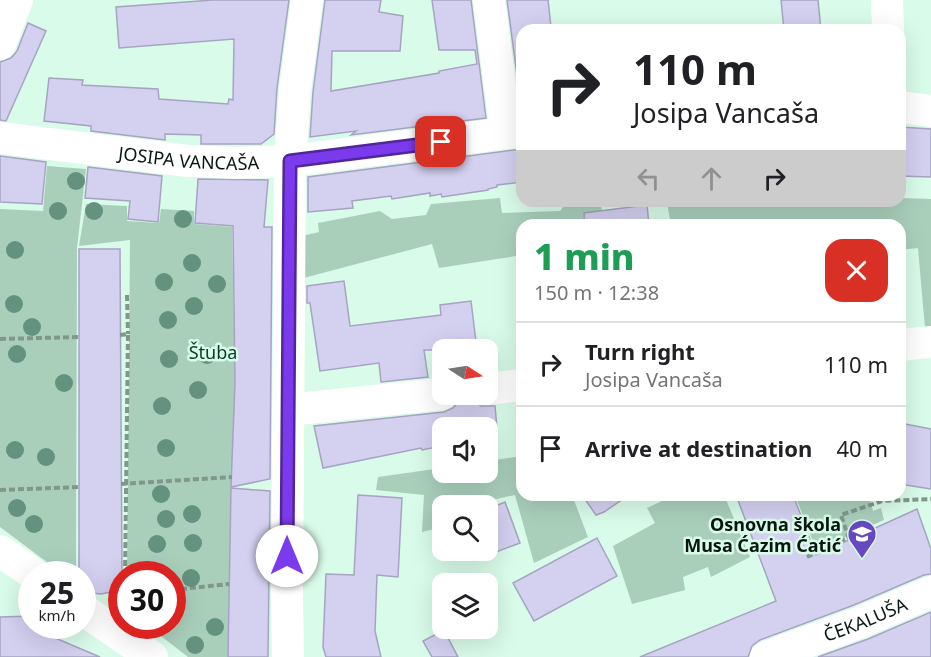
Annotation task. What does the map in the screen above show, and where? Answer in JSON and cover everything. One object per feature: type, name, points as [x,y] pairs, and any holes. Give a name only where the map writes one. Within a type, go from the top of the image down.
[{"type":"street","points":[[0,44],[17,0]]},
{"type":"street","points":[[288,657],[290,161],[295,90],[307,0]]},
{"type":"street","points":[[489,0],[514,132]]},
{"type":"street","points":[[888,0],[888,24]]},
{"type":"street","points":[[906,108],[931,111]]},
{"type":"street","name":"JOSIPA VANCAŠA","points":[[0,138],[188,161],[237,163],[290,161],[514,132]]},
{"type":"street","points":[[906,344],[931,342]]},
{"type":"street","points":[[498,388],[516,386]]},
{"type":"street","points":[[288,410],[432,395]]},
{"type":"street","points":[[0,551],[18,563]]},
{"type":"street","name":"ČEKALUŠA","points":[[766,657],[861,622],[931,592]]},
{"type":"street","points":[[96,619],[152,657]]},
{"type":"path","points":[[126,561],[127,295]]},
{"type":"path","points":[[120,335],[128,334]]},
{"type":"path","points":[[0,339],[79,337]]},
{"type":"path","points":[[121,484],[232,477]]},
{"type":"path","points":[[0,490],[80,487]]},
{"type":"path","points":[[906,500],[931,499]]},
{"type":"path","points":[[807,557],[849,538],[841,515],[882,501]]},
{"type":"path","points":[[186,589],[229,584]]},
{"type":"green space","points":[[47,166],[86,169],[77,248],[76,561],[46,561],[0,527],[0,209],[43,211]]},
{"type":"green space","points":[[500,198],[502,213],[560,211],[563,207],[602,207],[602,219],[516,219],[516,256],[439,268],[432,244],[296,280],[298,237],[319,232],[318,223],[380,211],[392,219],[426,215],[431,204]]},
{"type":"green space","points":[[906,198],[931,199],[931,327],[925,328],[918,248],[906,249],[906,219],[670,219],[668,207],[906,207]]},
{"type":"green space","name":"Štuba","points":[[86,204],[127,206],[127,221],[159,223],[161,209],[194,211],[194,224],[232,227],[235,382],[228,657],[188,657],[165,639],[186,639],[186,561],[127,561],[130,240],[79,246]]},
{"type":"green space","points":[[516,457],[516,499],[515,495],[498,499],[498,495],[432,495],[432,530],[422,532],[424,495],[376,490],[378,477],[432,469],[432,483],[498,483],[498,460]]},
{"type":"green space","points":[[517,501],[574,501],[588,537],[534,563]]},
{"type":"green space","points":[[662,501],[727,501],[750,557],[711,577],[708,567],[683,577],[685,590],[632,604],[613,546],[655,523],[647,508]]},
{"type":"green space","points":[[797,501],[870,501],[873,511],[881,508],[884,520],[816,550]]},
{"type":"building","points":[[213,0],[289,0],[277,88],[274,134],[261,144],[201,144],[201,135],[165,134],[165,140],[91,131],[91,126],[44,121],[49,78],[83,80],[82,85],[158,89],[159,99],[228,104],[229,99],[233,100],[234,39],[119,48],[116,7]]},
{"type":"building","points":[[325,0],[381,0],[379,12],[403,16],[400,51],[332,51],[331,91],[439,73],[439,71],[477,64],[475,50],[439,50],[432,0],[471,0],[486,118],[351,135],[356,131],[310,137],[313,92]]},
{"type":"building","points":[[507,0],[548,0],[550,24],[516,24],[516,68]]},
{"type":"building","points":[[781,0],[818,0],[820,24],[783,24]]},
{"type":"building","points":[[28,23],[46,31],[6,121],[0,120],[0,62],[11,58],[17,51]]},
{"type":"building","points":[[906,127],[931,129],[931,177],[906,176]]},
{"type":"building","points":[[516,150],[516,183],[497,185],[488,190],[442,197],[441,194],[430,196],[430,193],[392,199],[391,196],[352,201],[353,208],[308,212],[308,177]]},
{"type":"building","points":[[0,156],[46,162],[42,204],[0,202]]},
{"type":"building","points":[[88,167],[162,176],[158,222],[128,219],[130,201],[85,198]]},
{"type":"building","points":[[198,179],[268,180],[264,227],[272,227],[270,479],[231,487],[235,382],[233,226],[195,223]]},
{"type":"building","points":[[647,207],[648,219],[584,219],[584,213]]},
{"type":"building","points":[[79,249],[120,249],[122,561],[108,561],[108,593],[96,593],[96,561],[79,561]]},
{"type":"building","points":[[344,281],[350,326],[441,315],[440,305],[471,301],[476,339],[432,339],[432,350],[424,350],[428,377],[381,382],[379,363],[320,371],[310,303],[307,303],[307,286]]},
{"type":"building","points":[[456,405],[495,406],[496,417],[432,417],[432,448],[422,450],[421,448],[323,468],[314,426],[444,412]]},
{"type":"building","points":[[906,424],[931,429],[931,489],[906,485]]},
{"type":"building","points":[[231,488],[270,491],[268,657],[228,657]]},
{"type":"building","points":[[358,495],[402,498],[398,577],[377,575],[375,631],[381,657],[326,657],[323,647],[326,574],[354,575]]},
{"type":"building","points":[[586,501],[620,501],[604,512],[596,515]]},
{"type":"building","points":[[738,501],[795,501],[816,555],[917,509],[931,549],[931,574],[760,640],[752,646],[748,657],[640,657],[776,601]]},
{"type":"building","points":[[505,502],[520,543],[498,551],[498,505]]},
{"type":"building","points":[[597,538],[617,576],[534,621],[513,583]]},
{"type":"building","points":[[931,612],[931,657],[818,657],[868,639]]},
{"type":"building","points":[[18,616],[18,639],[58,639],[100,657],[0,657],[0,617]]},
{"type":"building","points":[[432,636],[432,639],[449,639],[458,657],[432,657],[423,641]]},
{"type":"place","name":"Osnovna škola Musa Ćazim Ćatić","points":[[862,560]]},
{"type":"route","points":[[287,556],[290,161],[441,142]]}]
